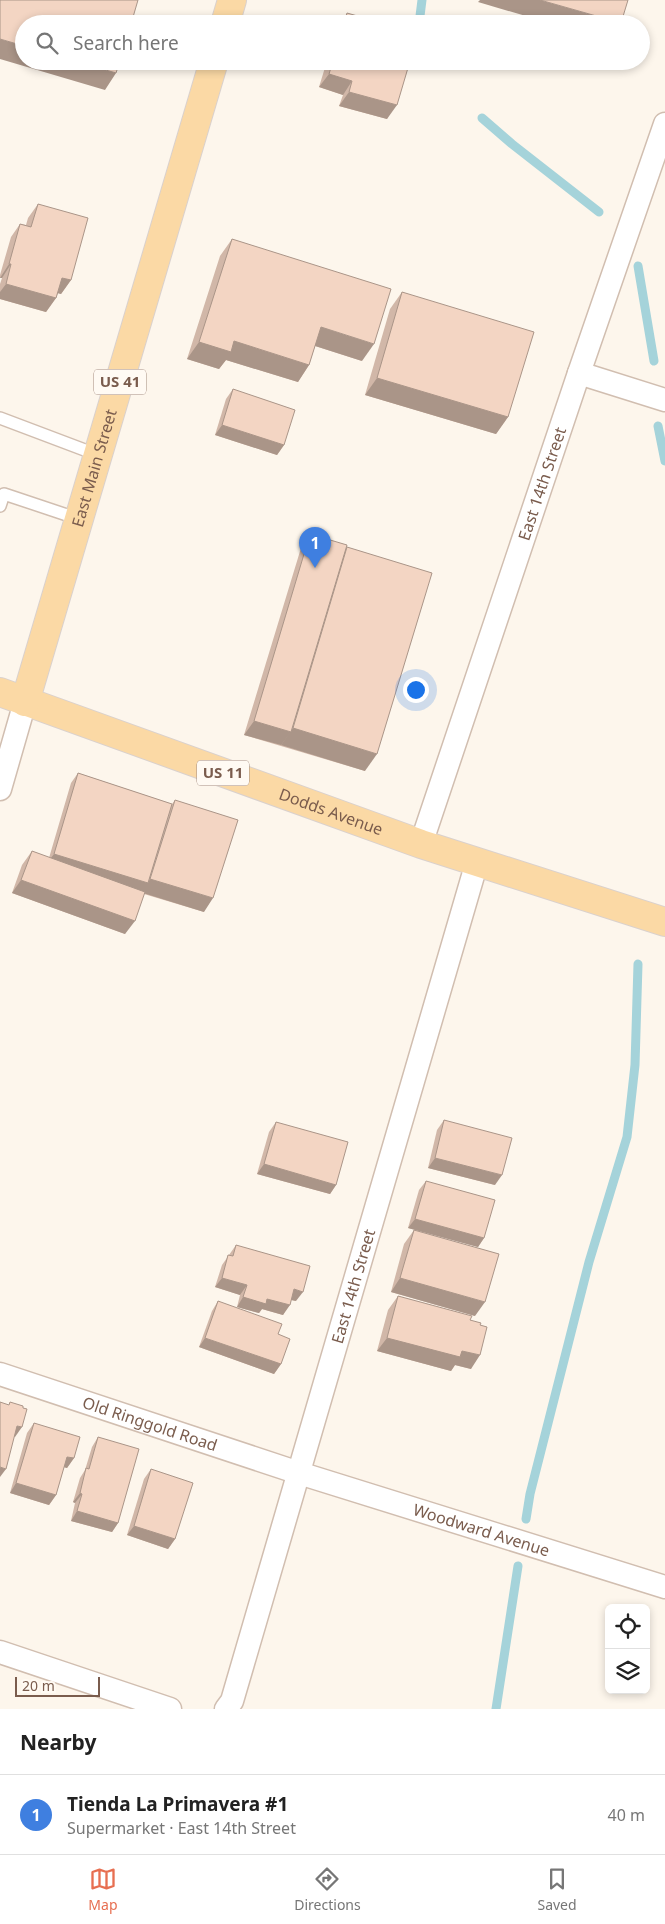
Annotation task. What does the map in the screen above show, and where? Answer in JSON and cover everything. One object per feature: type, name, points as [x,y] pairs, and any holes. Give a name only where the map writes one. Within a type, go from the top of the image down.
[{"type":"main road","points":[[228,15],[232,0]]},
{"type":"main road","name":"East Main Street","points":[[25,702],[211,70]]},
{"type":"main road","name":"Dodds Avenue","points":[[0,692],[421,844],[665,922]]},
{"type":"street","name":"East 14th Street","points":[[421,844],[579,373],[663,135]]},
{"type":"street","points":[[579,373],[665,400]]},
{"type":"street","name":"East Main Street","points":[[0,789],[25,702]]},
{"type":"street","name":"East 14th Street","points":[[226,1709],[232,1701],[477,862]]},
{"type":"street","name":"Old Ringgold Road","points":[[0,1374],[299,1473]]},
{"type":"street","name":"Woodward Avenue","points":[[299,1473],[665,1586]]},
{"type":"street","points":[[0,1652],[170,1709]]},
{"type":"lane","points":[[0,418],[98,455]]},
{"type":"lane","points":[[0,506],[4,494],[79,519]]},
{"type":"building","points":[[0,0],[138,0],[134,15],[15,15],[15,43],[0,39]]},
{"type":"building","points":[[540,0],[628,0],[623,15],[593,15]]},
{"type":"building","points":[[106,70],[117,70],[116,73]]},
{"type":"building","points":[[330,70],[407,70],[397,105],[349,92],[352,81],[329,74]]},
{"type":"building","points":[[38,204],[88,218],[71,280],[62,278],[56,298],[6,284],[11,264],[9,264],[20,224],[31,227]]},
{"type":"building","points":[[232,239],[391,289],[374,344],[321,327],[309,365],[234,341],[231,352],[199,342]]},
{"type":"building","points":[[402,292],[534,332],[508,417],[377,378]]},
{"type":"building","points":[[233,389],[295,410],[284,445],[222,425]]},
{"type":"building","points":[[310,534],[347,545],[291,732],[254,721]]},
{"type":"building","points":[[347,547],[432,573],[377,754],[293,728]]},
{"type":"building","points":[[78,773],[172,804],[148,883],[54,854]]},
{"type":"building","points":[[175,800],[238,820],[213,898],[150,879]]},
{"type":"building","points":[[32,851],[145,892],[135,921],[21,880]]},
{"type":"building","points":[[444,1120],[512,1138],[502,1175],[435,1158]]},
{"type":"building","points":[[276,1122],[348,1142],[336,1185],[264,1164]]},
{"type":"building","points":[[426,1181],[495,1200],[484,1238],[415,1219]]},
{"type":"building","points":[[414,1230],[499,1254],[485,1302],[400,1278]]},
{"type":"building","points":[[236,1245],[310,1266],[303,1292],[294,1289],[290,1305],[267,1299],[266,1304],[243,1297],[247,1285],[222,1278],[228,1255],[233,1256]]},
{"type":"building","points":[[398,1296],[472,1316],[470,1320],[487,1327],[480,1355],[462,1351],[460,1357],[387,1338]]},
{"type":"building","points":[[218,1301],[282,1324],[278,1334],[290,1339],[281,1364],[205,1338]]},
{"type":"building","points":[[0,1402],[9,1405],[10,1402],[27,1409],[22,1427],[17,1426],[6,1469],[0,1467]]},
{"type":"building","points":[[34,1423],[80,1437],[74,1458],[67,1457],[56,1495],[16,1483]]},
{"type":"building","points":[[98,1437],[139,1449],[118,1523],[77,1511],[86,1468],[89,1469]]},
{"type":"building","points":[[151,1469],[193,1483],[175,1539],[134,1526]]},
{"type":"waterway","points":[[420,15],[422,0]]},
{"type":"waterway","points":[[482,118],[599,212]]},
{"type":"waterway","points":[[638,266],[654,361]]},
{"type":"waterway","points":[[658,426],[665,461]]},
{"type":"waterway","points":[[526,1519],[530,1494],[589,1262],[627,1137],[635,1065],[638,964]]},
{"type":"waterway","points":[[496,1709],[518,1566]]},
{"type":"place","name":"Tienda La Primavera #1","points":[[315,568]]}]
